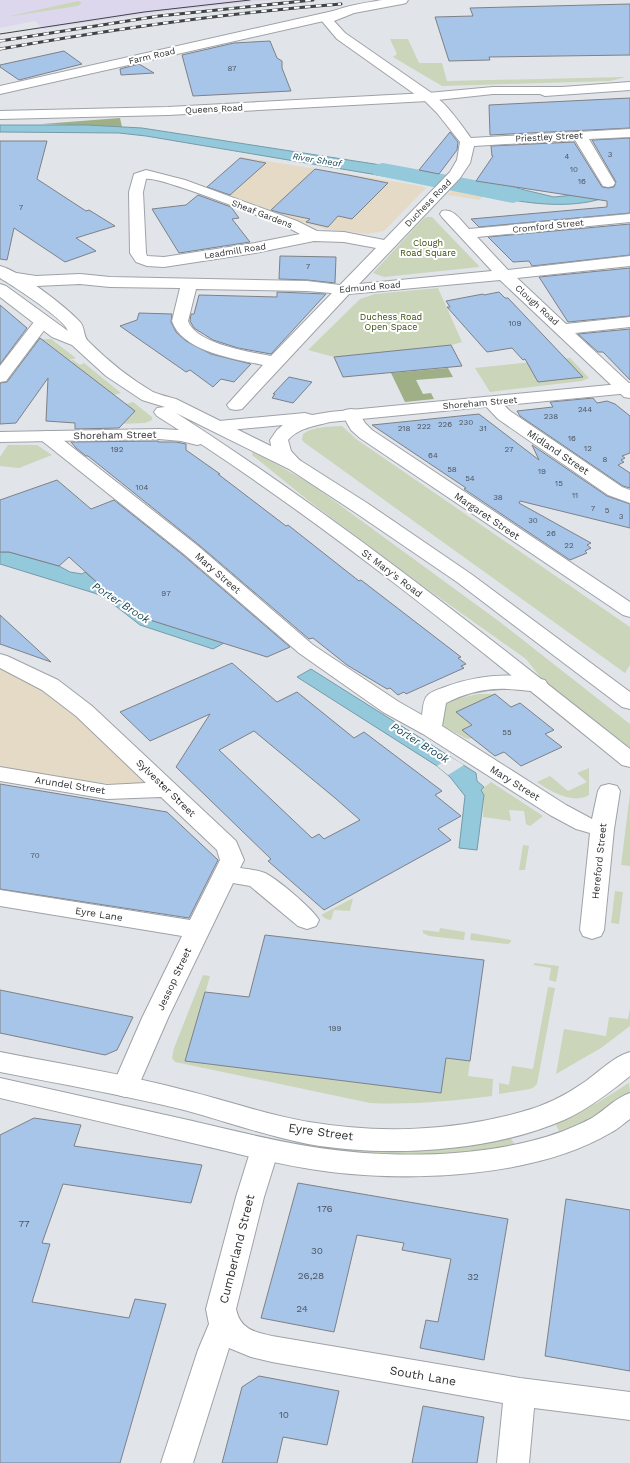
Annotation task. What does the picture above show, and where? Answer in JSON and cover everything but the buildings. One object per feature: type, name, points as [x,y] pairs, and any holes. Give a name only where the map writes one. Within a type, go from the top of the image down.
[{"type":"main road","points":[[333,27],[335,21],[342,16],[366,4],[399,0]]},
{"type":"main road","name":"Farm Road","points":[[0,90],[342,13],[366,4]]},
{"type":"main road","points":[[342,13],[331,16],[327,20],[345,38],[428,97],[442,110],[467,142]]},
{"type":"main road","name":"Farm Road","points":[[305,21],[321,23],[333,27]]},
{"type":"main road","name":"Queens Road","points":[[0,115],[176,111],[428,97],[466,99],[559,90],[630,86]]},
{"type":"main road","name":"Priestley Street","points":[[467,142],[630,133]]},
{"type":"main road","points":[[579,136],[608,183]]},
{"type":"main road","name":"Duchess Road","points":[[236,405],[275,362],[455,175],[466,157],[467,142]]},
{"type":"main road","name":"Sheaf Gardens","points":[[155,262],[143,260],[138,252],[136,192],[139,177],[146,174],[180,183],[292,224],[314,236],[344,237],[387,245]]},
{"type":"main road","name":"Clough Road","points":[[447,214],[503,274],[628,390]]},
{"type":"main road","name":"Cromford Street","points":[[465,234],[630,218]]},
{"type":"main road","name":"Leadmill Road","points":[[155,262],[255,248],[314,236]]},
{"type":"main road","name":"Edmund Road","points":[[49,303],[48,300],[50,296],[65,287],[80,283],[110,282],[307,286],[344,290],[630,261]]},
{"type":"main road","name":"Edmund Road","points":[[3,279],[36,281],[80,279],[110,282]]},
{"type":"main road","name":"St Mary's Road","points":[[3,279],[49,303],[75,326],[78,341]]},
{"type":"main road","name":"St Mary's Road","points":[[3,279],[43,321],[58,332],[78,341],[112,372],[148,396],[170,403],[295,465],[464,578],[630,702]]},
{"type":"main road","points":[[189,284],[180,321],[180,325],[184,330],[212,347],[275,362]]},
{"type":"main road","points":[[0,377],[43,321]]},
{"type":"main road","points":[[563,329],[630,322]]},
{"type":"main road","name":"Shoreham Street","points":[[219,426],[628,390]]},
{"type":"main road","name":"St Mary's Road","points":[[148,396],[158,409],[203,437],[336,531],[460,624],[630,760]]},
{"type":"main road","name":"Midland Street","points":[[491,402],[498,410],[534,436],[615,491],[630,497]]},
{"type":"main road","name":"Margaret Street","points":[[351,414],[357,426],[366,434],[630,612]]},
{"type":"main road","name":"Shoreham Street","points":[[295,465],[282,453],[278,440],[281,436],[298,425],[330,417]]},
{"type":"main road","points":[[219,426],[212,430],[213,436],[225,454]]},
{"type":"main road","name":"Shoreham Street","points":[[0,437],[152,434],[182,436],[202,442],[225,454]]},
{"type":"main road","name":"Mary Street","points":[[47,436],[191,550],[306,649],[391,707],[431,730],[558,810],[584,824],[602,829]]},
{"type":"main road","name":"Sylvester Street","points":[[0,660],[31,674],[84,710],[152,774],[165,789],[228,847],[232,860],[225,873]]},
{"type":"main road","points":[[391,707],[436,699],[462,687],[482,683],[512,682],[536,685]]},
{"type":"main road","points":[[431,730],[436,699]]},
{"type":"main road","name":"Arundel Street","points":[[0,774],[107,792],[165,789]]},
{"type":"main road","name":"Hereford Street","points":[[592,930],[602,829],[609,791]]},
{"type":"main road","points":[[225,873],[258,879],[276,892],[307,920]]},
{"type":"main road","name":"Jessop Street","points":[[125,1087],[144,1042],[225,873]]},
{"type":"main road","name":"Eyre Lane","points":[[0,898],[197,930]]},
{"type":"main road","name":"Eyre Street","points":[[0,1062],[184,1100],[267,1124],[302,1131],[389,1140],[467,1134],[494,1130],[542,1117],[559,1110],[584,1095],[630,1062]]},
{"type":"main road","points":[[125,1087],[138,1104],[189,1132]]},
{"type":"main road","points":[[0,1088],[265,1149],[332,1161],[369,1164],[439,1164],[526,1154],[558,1145],[594,1129],[624,1110],[630,1104]]},
{"type":"main road","points":[[265,1149],[302,1131]]},
{"type":"main road","name":"Cumberland Street","points":[[177,1463],[213,1350],[224,1324],[221,1309],[250,1197],[265,1149]]},
{"type":"main road","name":"South Lane","points":[[224,1324],[231,1333],[242,1342],[272,1349],[520,1392],[630,1406]]},
{"type":"main road","points":[[513,1463],[520,1392]]},
{"type":"shaded area","points":[[0,0],[272,0],[159,12],[43,29],[35,21],[0,28]]},
{"type":"shaded area","points":[[241,157],[422,186],[426,188],[384,231],[368,234],[326,229],[311,225],[207,187]]},
{"type":"shaded area","points":[[455,187],[484,194],[480,200],[447,195]]},
{"type":"shaded area","points":[[0,660],[31,674],[165,789],[77,780],[0,767]]},
{"type":"green space","points":[[78,1],[82,3],[78,6],[6,17]]},
{"type":"green space","points":[[390,39],[408,39],[419,63],[442,63],[447,81],[626,77],[610,81],[442,86],[393,57],[397,54]]},
{"type":"green space","points":[[120,118],[122,127],[42,124]]},
{"type":"green space","name":"Clough Road Square","points":[[432,217],[479,267],[384,277],[373,273],[424,218]]},
{"type":"green space","name":"Duchess Road Open Space","points":[[438,288],[462,342],[452,345],[334,357],[308,350],[360,299],[375,294]]},
{"type":"green space","points":[[36,339],[51,339],[76,358],[69,360],[45,341],[33,345]]},
{"type":"green space","points":[[570,358],[589,378],[582,381],[490,392],[475,368]]},
{"type":"green space","points":[[73,360],[80,365],[84,363],[121,393],[114,395],[70,361]]},
{"type":"green space","points":[[448,368],[453,377],[416,380],[423,394],[431,393],[434,399],[405,402],[391,373]]},
{"type":"green space","points":[[133,402],[152,417],[152,420],[145,423],[93,425],[97,419],[125,421],[134,411],[126,404]]},
{"type":"green space","points":[[342,426],[356,439],[630,627],[630,665],[625,673],[302,440],[303,434],[307,431],[321,427]]},
{"type":"green space","points":[[8,445],[37,445],[52,455],[19,468],[0,466],[0,457]]},
{"type":"green space","points":[[253,451],[311,484],[500,622],[630,724],[630,748],[542,679],[526,659],[433,593],[309,501],[252,455]]},
{"type":"green space","points":[[478,694],[495,694],[457,712],[472,725],[463,730],[472,738],[467,739],[445,727],[441,722],[445,705],[460,698]]},
{"type":"green space","points":[[589,768],[589,795],[583,798],[569,798],[562,796],[537,782],[550,776],[568,791],[587,782],[577,773]]},
{"type":"green space","points":[[491,782],[543,816],[530,826],[526,824],[524,811],[509,810],[511,821],[483,817],[484,795],[481,790]]},
{"type":"green space","points":[[630,794],[630,866],[621,865]]},
{"type":"green space","points":[[523,845],[529,846],[525,870],[519,870]]},
{"type":"green space","points":[[615,891],[623,892],[619,924],[611,923]]},
{"type":"green space","points":[[353,898],[350,911],[334,910],[331,920],[326,919],[321,915]]},
{"type":"green space","points":[[440,928],[465,932],[464,940],[429,936],[423,933],[423,930],[439,932]]},
{"type":"green space","points":[[471,933],[511,940],[511,942],[508,944],[470,940]]},
{"type":"green space","points":[[535,963],[559,966],[556,982],[549,980],[551,968],[533,965]]},
{"type":"green space","points":[[203,975],[210,976],[186,1061],[441,1093],[446,1058],[470,1061],[468,1076],[493,1079],[492,1096],[431,1102],[370,1103],[175,1062],[172,1058],[174,1048]]},
{"type":"green space","points":[[548,987],[555,988],[537,1084],[530,1089],[499,1094],[499,1083],[509,1085],[512,1066],[533,1069]]},
{"type":"green space","points":[[630,1008],[630,1026],[601,1048],[556,1074],[564,1029],[606,1036],[609,1017],[628,1019]]},
{"type":"green space","points":[[629,1083],[630,1092],[614,1104],[578,1124],[559,1131],[555,1123],[597,1103]]},
{"type":"green space","points":[[510,1137],[515,1145],[492,1151],[408,1157],[304,1148],[313,1144]]},
{"type":"water","points":[[0,125],[87,125],[142,128],[439,174],[431,184],[146,136],[119,133],[0,132]]},
{"type":"water","points":[[466,181],[508,186],[554,197],[584,194],[630,181],[607,197],[583,203],[545,204],[507,199],[461,187]]},
{"type":"water","name":"Porter Brook","points":[[0,552],[9,552],[59,566],[70,572],[82,574],[85,572],[101,586],[148,619],[224,643],[213,649],[140,625],[104,597],[0,564]]},
{"type":"water","name":"Porter Brook","points":[[311,669],[476,773],[477,781],[484,787],[481,790],[484,795],[477,850],[459,848],[465,796],[450,777],[437,766],[297,677]]},
{"type":"pier","points":[[451,757],[464,765],[448,775],[437,766]]},
{"type":"waterway","name":"River Sheaf","points":[[383,170],[513,195]]},
{"type":"tram line","points":[[0,34],[144,12],[250,0]]},
{"type":"railway","points":[[0,41],[159,16],[313,0]]},
{"type":"railway","points":[[0,49],[170,22],[341,4]]}]
